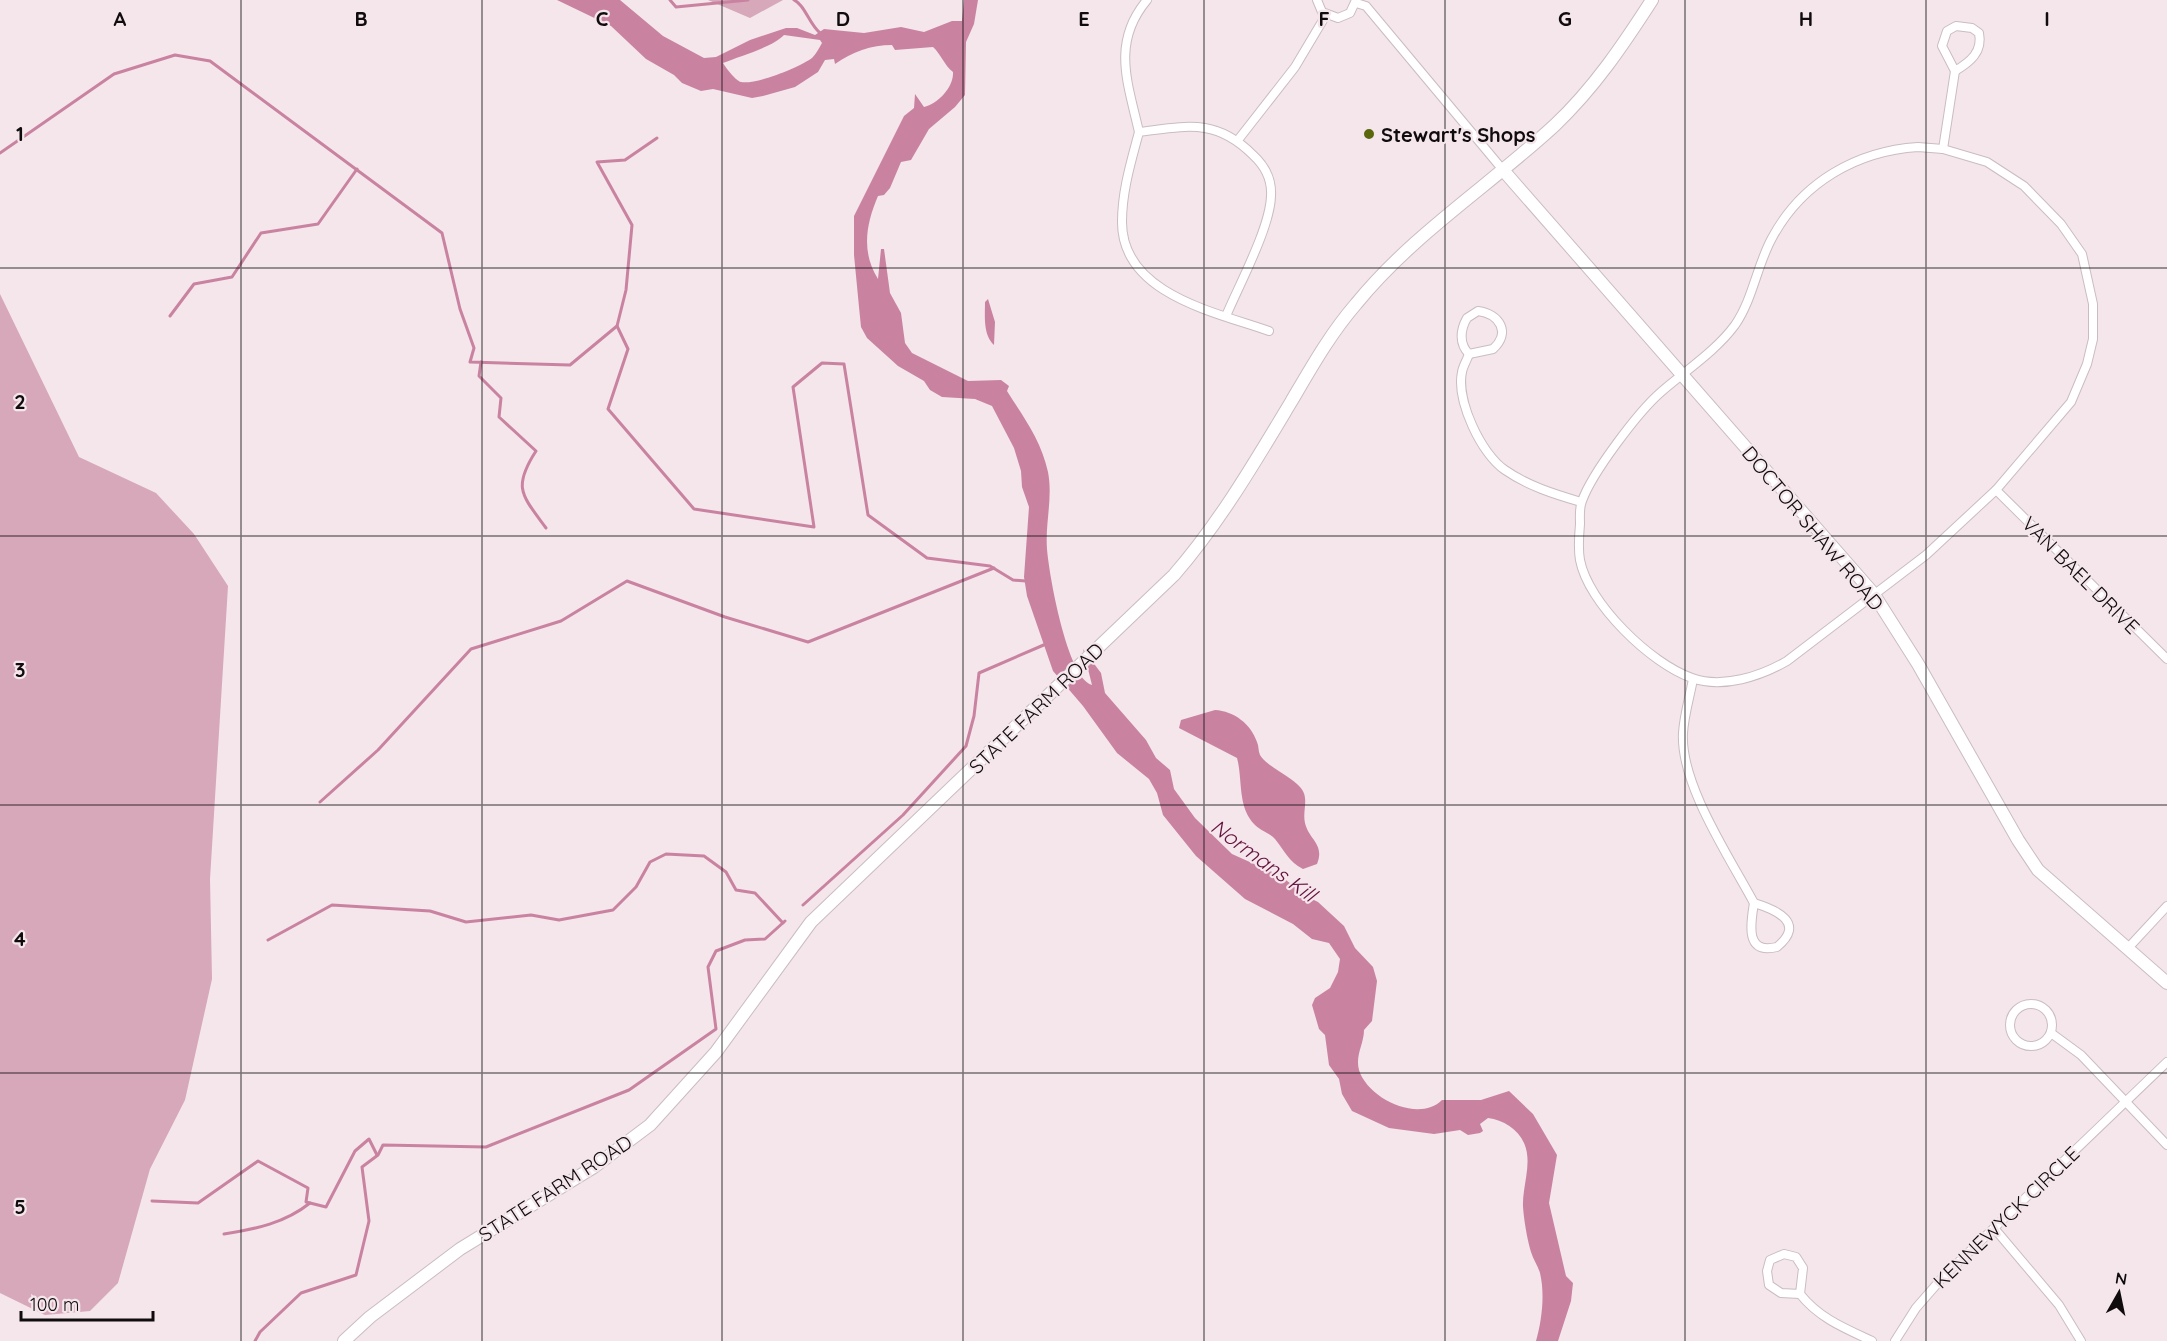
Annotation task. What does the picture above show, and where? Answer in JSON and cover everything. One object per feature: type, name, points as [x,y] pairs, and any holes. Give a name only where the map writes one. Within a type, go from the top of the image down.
[{"type":"main road","name":"STATE FARM ROAD","points":[[344,1341],[370,1317],[460,1249],[594,1167],[650,1125],[716,1052],[811,922],[1156,594],[1201,544],[1233,498],[1332,334],[1356,303],[1392,263],[1556,124],[1614,59],[1652,0]]},
{"type":"main road","name":"DOCTOR SHAW ROAD","points":[[1503,170],[1874,593],[1918,664],[2018,840],[2038,870],[2129,947],[2167,983]]},
{"type":"street","points":[[1147,0],[1133,17],[1125,39],[1125,68],[1139,132],[1124,192],[1122,224],[1125,246],[1139,271],[1162,290],[1269,331]]},
{"type":"street","points":[[1317,0],[1318,7],[1326,15],[1344,17],[1350,13],[1356,1],[1366,6],[1503,170]]},
{"type":"street","points":[[1238,140],[1295,68],[1326,15]]},
{"type":"street","points":[[1943,149],[1955,71],[1944,52],[1944,35],[1956,26],[1972,28],[1979,33],[1980,47],[1967,64],[1955,71]]},
{"type":"street","points":[[1139,132],[1204,126],[1238,140],[1258,160],[1269,178],[1271,197],[1266,220],[1226,316]]},
{"type":"street","points":[[1910,147],[1943,149],[1987,162],[2032,194],[2061,224],[2082,254],[2093,303],[2093,339],[2087,364],[2071,402],[1995,490],[1926,555],[1788,661],[1767,673],[1736,680],[1693,679],[1654,656],[1626,630],[1592,592],[1580,560],[1581,502],[1640,412],[1683,376],[1734,326],[1772,237],[1787,214],[1807,192],[1831,173],[1873,153],[1910,147]]},
{"type":"street","points":[[1478,311],[1492,313],[1501,323],[1500,340],[1493,349],[1469,354],[1462,345],[1461,337],[1467,318],[1478,311]]},
{"type":"street","points":[[1469,354],[1462,372],[1462,392],[1471,425],[1482,445],[1502,469],[1532,486],[1581,502]]},
{"type":"street","name":"VAN BAEL DRIVE","points":[[1995,490],[2167,659]]},
{"type":"street","points":[[1693,679],[1683,734],[1686,767],[1696,793],[1754,903],[1749,931],[1753,941],[1762,947],[1777,947],[1785,940],[1789,927],[1785,918],[1781,913],[1754,903]]},
{"type":"street","points":[[2129,947],[2167,906]]},
{"type":"street","points":[[2040,1005],[2049,1013],[2052,1020],[2051,1033],[2038,1045],[2022,1044],[2011,1033],[2011,1018],[2022,1006],[2040,1005]]},
{"type":"street","points":[[2051,1033],[2081,1055],[2167,1145]]},
{"type":"street","name":"KENNEWYCK CIRCLE","points":[[1895,1341],[1927,1294],[2167,1062]]},
{"type":"street","points":[[1994,1228],[2060,1305],[2081,1341]]},
{"type":"street","points":[[1800,1294],[1803,1268],[1800,1261],[1784,1254],[1770,1260],[1767,1271],[1769,1285],[1781,1293],[1800,1294],[1824,1317],[1872,1341]]},
{"type":"shaded area","points":[[557,0],[620,0],[663,36],[704,58],[716,57],[750,40],[786,28],[797,28],[815,35],[824,29],[864,33],[901,27],[924,32],[952,21],[962,21],[964,0],[978,0],[974,24],[966,42],[965,95],[955,107],[929,129],[911,160],[901,162],[890,188],[884,195],[878,196],[868,227],[869,259],[878,279],[881,249],[884,249],[890,293],[901,313],[905,343],[912,353],[968,381],[1001,380],[1009,386],[1007,391],[1026,420],[1045,460],[1050,491],[1047,549],[1051,580],[1067,645],[1083,678],[1092,685],[1083,649],[1101,673],[1105,693],[1146,740],[1156,758],[1170,770],[1174,789],[1195,818],[1232,854],[1281,876],[1306,896],[1318,902],[1344,926],[1355,948],[1373,967],[1377,981],[1372,1021],[1364,1030],[1358,1059],[1359,1070],[1364,1081],[1383,1098],[1408,1108],[1432,1107],[1442,1100],[1481,1100],[1509,1091],[1533,1114],[1557,1155],[1549,1203],[1566,1276],[1573,1283],[1571,1301],[1558,1341],[1536,1341],[1543,1298],[1540,1273],[1531,1252],[1525,1224],[1523,1199],[1528,1158],[1524,1143],[1518,1133],[1499,1121],[1488,1118],[1480,1124],[1483,1131],[1480,1133],[1468,1135],[1460,1130],[1434,1134],[1389,1128],[1352,1111],[1342,1094],[1339,1079],[1329,1065],[1325,1035],[1319,1029],[1312,1005],[1315,998],[1330,988],[1338,972],[1340,959],[1329,943],[1312,939],[1293,924],[1245,899],[1196,856],[1163,815],[1157,793],[1149,779],[1117,753],[1083,706],[1053,671],[1027,596],[1024,577],[1029,507],[1022,487],[1021,471],[1014,448],[992,406],[975,399],[942,397],[930,390],[924,381],[898,366],[867,338],[861,327],[854,255],[854,216],[904,116],[914,108],[915,94],[924,107],[935,102],[948,89],[953,72],[933,47],[895,50],[892,45],[877,46],[848,56],[835,64],[834,59],[825,60],[818,72],[795,87],[752,98],[713,89],[701,91],[682,83],[674,75],[646,59],[611,26]],"holes":[[[784,35],[820,40],[822,43],[816,53],[806,62],[757,81],[739,81],[723,63],[764,47]]]},
{"type":"shaded area","points":[[708,0],[783,0],[750,18]]},
{"type":"shaded area","points":[[0,294],[79,457],[156,493],[194,534],[228,586],[210,879],[212,979],[185,1100],[150,1169],[118,1283],[90,1311],[45,1315],[0,1293]]},
{"type":"shaded area","points":[[988,299],[995,322],[994,345],[990,341],[985,325],[985,302]]},
{"type":"shaded area","points":[[1215,710],[1229,713],[1246,724],[1254,735],[1263,759],[1296,783],[1303,791],[1305,823],[1319,852],[1317,864],[1303,869],[1298,866],[1273,837],[1257,827],[1249,818],[1243,802],[1237,758],[1179,728],[1181,720]]},
{"type":"waterway","points":[[670,0],[676,7],[748,0]]},
{"type":"waterway","points":[[794,0],[798,2],[820,33]]},
{"type":"waterway","points":[[0,153],[114,74],[175,55],[210,61],[442,233],[460,309],[474,348],[470,362],[570,365],[617,326]]},
{"type":"waterway","points":[[657,138],[625,160],[597,162],[632,225],[626,290],[617,326],[628,349],[608,409],[694,509],[814,527],[793,387],[822,363],[844,364],[868,515],[927,558],[990,566],[1013,580],[1026,581]]},
{"type":"waterway","points":[[170,316],[194,284],[232,277],[261,233],[318,224],[357,169]]},
{"type":"waterway","points":[[481,362],[479,376],[501,398],[499,417],[536,451],[524,474],[523,491],[546,528]]},
{"type":"waterway","points":[[320,802],[378,750],[471,649],[561,621],[627,581],[725,617],[808,642],[994,568]]},
{"type":"waterway","points":[[803,905],[903,815],[966,746],[974,716],[979,673],[1046,644]]},
{"type":"waterway","points":[[268,940],[332,905],[430,911],[466,922],[531,915],[559,920],[613,910],[636,887],[650,862],[666,854],[704,856],[726,872],[736,890],[755,893],[783,923]]},
{"type":"waterway","points":[[255,1341],[260,1332],[301,1293],[356,1275],[369,1221],[362,1167],[378,1155],[383,1145],[486,1147],[629,1090],[716,1029],[708,967],[716,951],[745,940],[765,939],[785,921]]},
{"type":"waterway","points":[[152,1201],[198,1203],[258,1161],[308,1188],[306,1202],[326,1207],[355,1151],[369,1139],[377,1155]]},
{"type":"waterway","points":[[224,1234],[270,1224],[291,1216],[310,1203]]},
{"type":"place","name":"Stewart's Shops","points":[[1369,134]]},
{"type":"water label","name":"Normans Kill","points":[[1264,860]]}]
